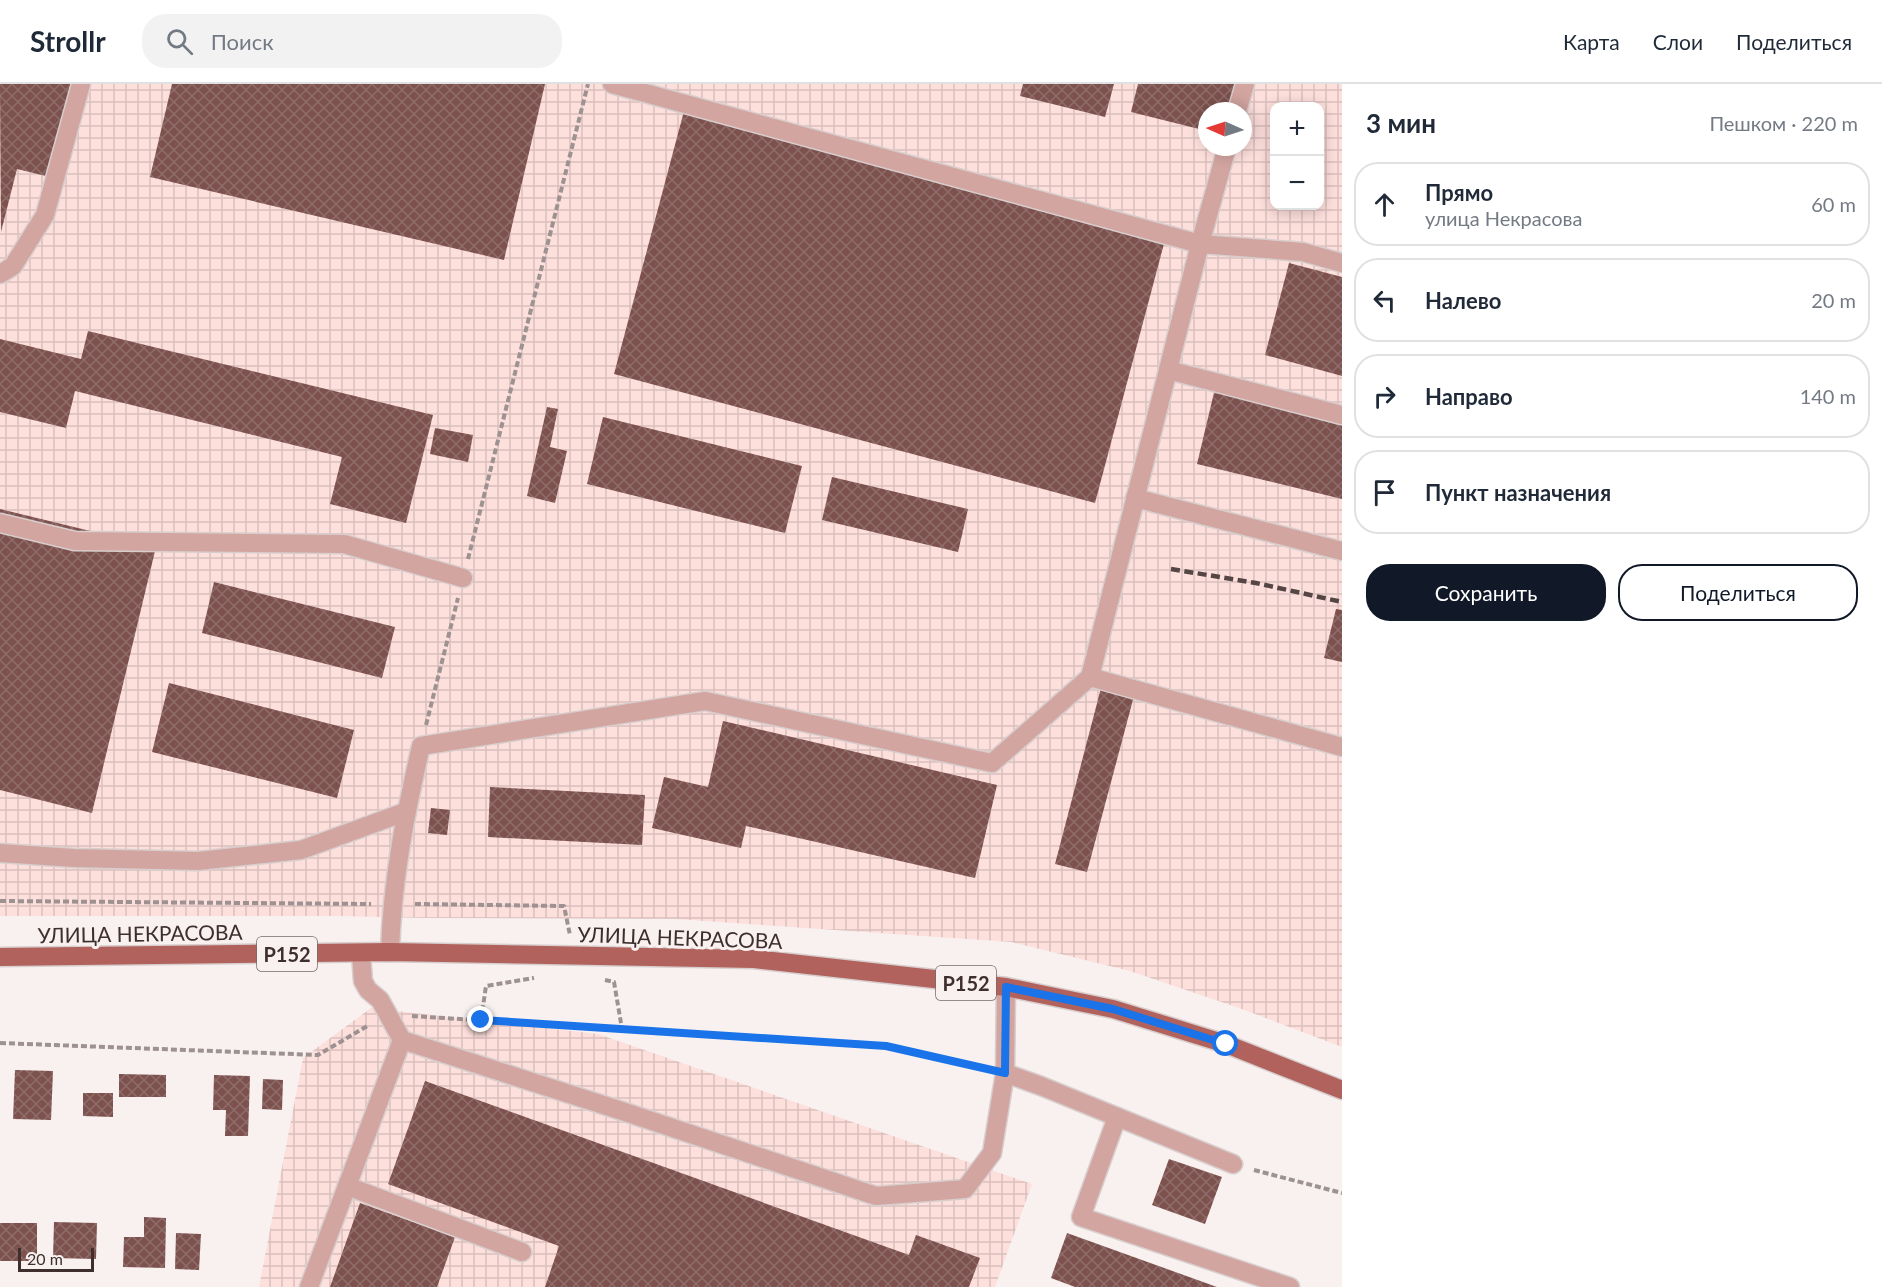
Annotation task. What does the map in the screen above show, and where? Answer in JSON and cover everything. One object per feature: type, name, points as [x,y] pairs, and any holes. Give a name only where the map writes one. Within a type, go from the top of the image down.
[{"type":"main road","name":"УЛИЦА НЕКРАСОВА","points":[[0,957],[390,952],[754,959],[1006,987],[1113,1009],[1226,1044],[1342,1090]]},
{"type":"lane","points":[[0,274],[13,266],[45,215],[81,84]]},
{"type":"lane","points":[[612,84],[1200,244],[1303,252],[1342,263]]},
{"type":"lane","points":[[1240,102],[1245,84]]},
{"type":"lane","points":[[390,952],[392,904],[405,812],[421,746],[705,701],[992,763],[1090,677],[1224,156]]},
{"type":"lane","points":[[1168,370],[1342,416]]},
{"type":"lane","points":[[1135,498],[1342,551]]},
{"type":"lane","points":[[0,523],[75,541],[344,544],[463,578]]},
{"type":"lane","points":[[1090,677],[1342,747]]},
{"type":"lane","points":[[0,853],[74,858],[198,861],[301,850],[405,812]]},
{"type":"lane","points":[[361,954],[363,981],[368,990],[380,1000],[402,1041],[611,1107],[876,1196],[966,1189],[992,1153],[1005,1073],[1006,987]]},
{"type":"lane","points":[[309,1287],[402,1041]]},
{"type":"lane","points":[[1005,1073],[1233,1164]]},
{"type":"lane","points":[[1117,1117],[1081,1217],[1290,1287]]},
{"type":"lane","points":[[347,1186],[522,1252]]},
{"type":"path","points":[[421,746],[588,84]]},
{"type":"path","points":[[0,901],[564,906]]},
{"type":"path","points":[[481,1020],[486,986],[540,977]]},
{"type":"path","points":[[0,1043],[318,1055],[388,1014],[886,1046],[1005,1073]]},
{"type":"path","points":[[1233,1164],[1342,1193]]},
{"type":"shaded area","points":[[0,84],[1342,84],[1342,1047],[1242,1009],[1130,971],[1011,942],[675,919],[0,916]]},
{"type":"shaded area","points":[[371,1008],[598,1034],[1032,1184],[995,1287],[259,1287],[303,1058]]},
{"type":"building","points":[[0,84],[78,84],[54,178],[17,169],[1,232]]},
{"type":"building","points":[[172,84],[545,84],[504,260],[150,177]]},
{"type":"building","points":[[1023,84],[1114,84],[1105,117],[1020,96]]},
{"type":"building","points":[[1138,84],[1236,84],[1231,102],[1198,102],[1198,129],[1131,112]]},
{"type":"building","points":[[684,111],[1165,240],[1095,503],[614,374]]},
{"type":"building","points":[[1289,263],[1342,277],[1342,376],[1265,355]]},
{"type":"building","points":[[88,331],[433,415],[406,523],[330,504],[342,457],[75,391],[66,428],[0,412],[0,339],[81,359]]},
{"type":"building","points":[[1217,380],[1342,410],[1342,499],[1197,464]]},
{"type":"building","points":[[547,407],[558,409],[550,447],[567,451],[555,503],[527,496]]},
{"type":"building","points":[[603,417],[802,466],[785,533],[587,484]]},
{"type":"building","points":[[435,428],[473,435],[468,462],[430,454]]},
{"type":"building","points":[[832,477],[968,509],[958,552],[822,520]]},
{"type":"building","points":[[0,509],[156,547],[92,813],[0,790]]},
{"type":"building","points":[[214,582],[395,627],[382,678],[202,633]]},
{"type":"building","points":[[1336,609],[1342,610],[1342,662],[1324,658]]},
{"type":"building","points":[[169,683],[354,730],[337,798],[152,752]]},
{"type":"building","points":[[1101,688],[1134,696],[1087,872],[1055,864]]},
{"type":"building","points":[[723,721],[997,785],[975,878],[746,826],[741,848],[652,828],[664,777],[708,787]]},
{"type":"building","points":[[490,787],[645,795],[642,845],[488,837]]},
{"type":"building","points":[[431,808],[450,810],[447,835],[428,833]]},
{"type":"building","points":[[15,1070],[53,1071],[51,1120],[13,1119]]},
{"type":"building","points":[[119,1074],[166,1075],[166,1097],[119,1097]]},
{"type":"building","points":[[214,1075],[250,1076],[248,1136],[225,1136],[226,1110],[213,1110]]},
{"type":"building","points":[[263,1079],[283,1080],[282,1110],[262,1109]]},
{"type":"building","points":[[425,1081],[909,1255],[916,1235],[980,1258],[969,1287],[545,1287],[559,1246],[388,1184]]},
{"type":"building","points":[[83,1093],[113,1093],[113,1117],[83,1116]]},
{"type":"building","points":[[1169,1159],[1222,1177],[1205,1224],[1152,1205]]},
{"type":"building","points":[[360,1203],[455,1237],[437,1287],[330,1287]]},
{"type":"building","points":[[144,1217],[166,1218],[165,1268],[123,1267],[124,1237],[144,1237]]},
{"type":"building","points":[[54,1222],[97,1223],[96,1259],[53,1258]]},
{"type":"building","points":[[0,1223],[37,1223],[37,1261],[0,1261]]},
{"type":"building","points":[[176,1233],[201,1234],[199,1270],[175,1269]]},
{"type":"building","points":[[1067,1233],[1217,1287],[1075,1287],[1051,1278]]},
{"type":"railway","points":[[1171,569],[1256,583],[1342,602]]},
{"type":"route","points":[[481,1020],[886,1046],[1005,1073],[1006,987],[1113,1009],[1226,1044]]}]
